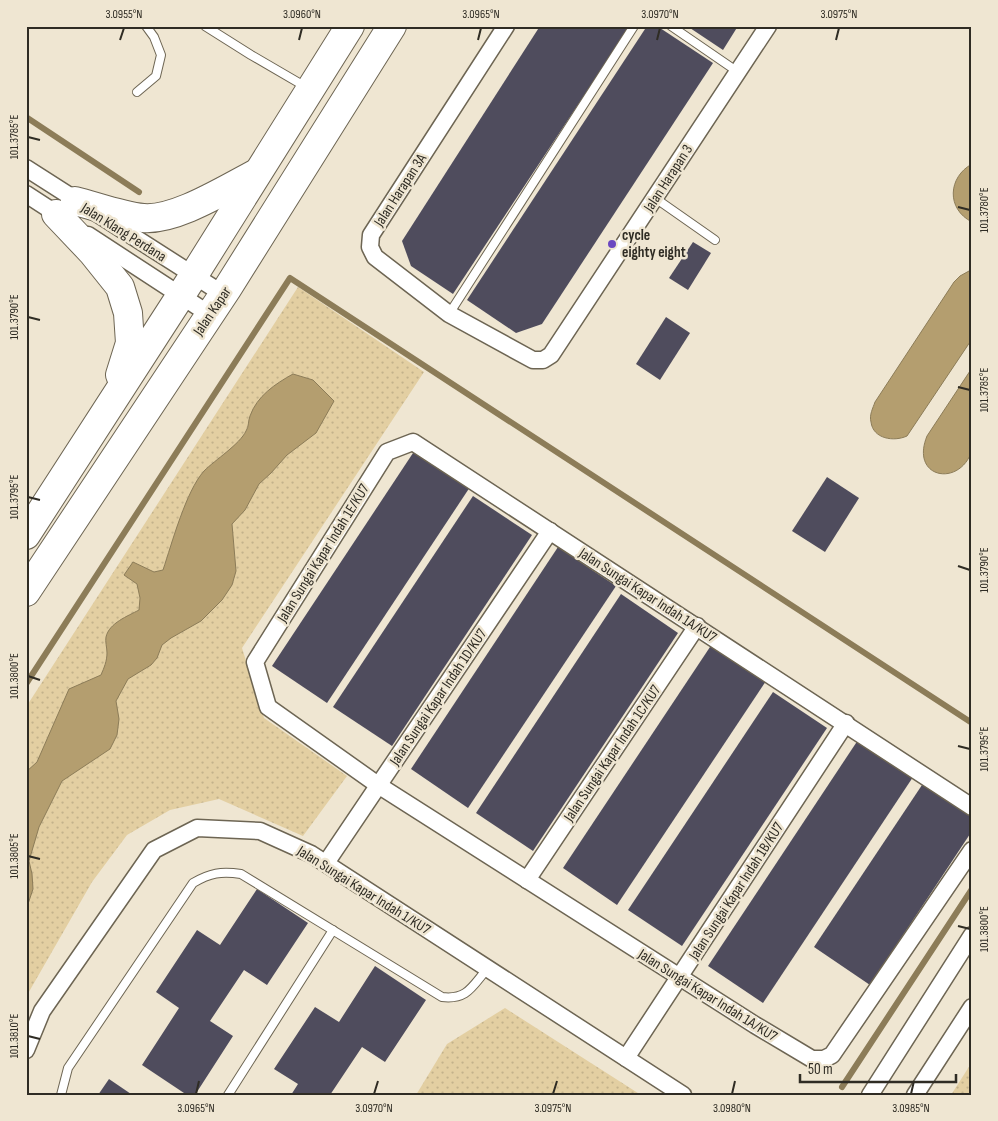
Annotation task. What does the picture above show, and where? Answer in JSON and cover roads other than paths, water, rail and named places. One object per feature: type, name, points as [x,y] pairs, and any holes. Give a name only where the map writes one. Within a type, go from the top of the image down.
[{"type":"highway","points":[[26,535],[187,286],[350,26]]},
{"type":"highway","name":"Jalan Kapar","points":[[26,592],[216,304],[392,26]]},
{"type":"highway","points":[[65,207],[142,218],[163,217],[192,206],[258,172]]},
{"type":"highway","points":[[65,207],[92,252],[120,287],[128,313],[130,342],[111,405]]},
{"type":"street","name":"Jalan Harapan 3A","points":[[506,26],[371,235],[370,246],[375,257],[449,314],[533,360],[543,360],[551,355]]},
{"type":"street","name":"Jalan Harapan 3","points":[[551,355],[768,26]]},
{"type":"street","name":"Jalan Klang Perdana","points":[[26,168],[65,207],[216,304]]},
{"type":"street","name":"Jalan Klang Perdana","points":[[26,194],[65,207],[216,304]]},
{"type":"street","name":"Jalan Sungai Kapar Indah 1E/KU7","points":[[378,785],[268,707],[255,662],[387,452],[413,442],[550,531]]},
{"type":"street","name":"Jalan Sungai Kapar Indah 1A/KU7","points":[[550,531],[972,807]]},
{"type":"street","name":"Jalan Sungai Kapar Indah 1D/KU7","points":[[326,863],[550,531]]},
{"type":"street","name":"Jalan Sungai Kapar Indah 1C/KU7","points":[[527,880],[697,626]]},
{"type":"street","name":"Jalan Sungai Kapar Indah 1B/KU7","points":[[626,1058],[846,723]]},
{"type":"street","name":"Jalan Sungai Kapar Indah 1A/KU7","points":[[378,785],[679,977],[812,1059],[824,1059],[832,1055],[972,850]]},
{"type":"street","name":"Jalan Sungai Kapar Indah 1/KU7","points":[[26,1050],[42,1011],[154,850],[197,828],[260,831],[311,854],[326,863],[683,1095]]},
{"type":"street","points":[[870,1095],[972,935]]},
{"type":"street","points":[[915,1095],[972,1007]]},
{"type":"lane","points":[[137,92],[156,76],[161,55],[154,37],[146,26]]},
{"type":"lane","points":[[205,26],[310,89]]},
{"type":"lane","points":[[449,314],[634,26]]},
{"type":"lane","points":[[671,26],[738,72]]},
{"type":"lane","points":[[655,198],[715,240]]},
{"type":"lane","points":[[61,1095],[68,1068],[193,883],[206,875],[226,871],[241,874],[442,997],[453,998],[464,995],[488,968]]},
{"type":"lane","points":[[228,1095],[333,930]]},
{"type":"waterway","points":[[26,117],[139,192]]},
{"type":"waterway","points":[[26,684],[290,278],[972,723]]},
{"type":"waterway","points":[[842,1087],[972,889]]},
{"type":"place","name":"cycle eighty eight","points":[[612,244]]}]
